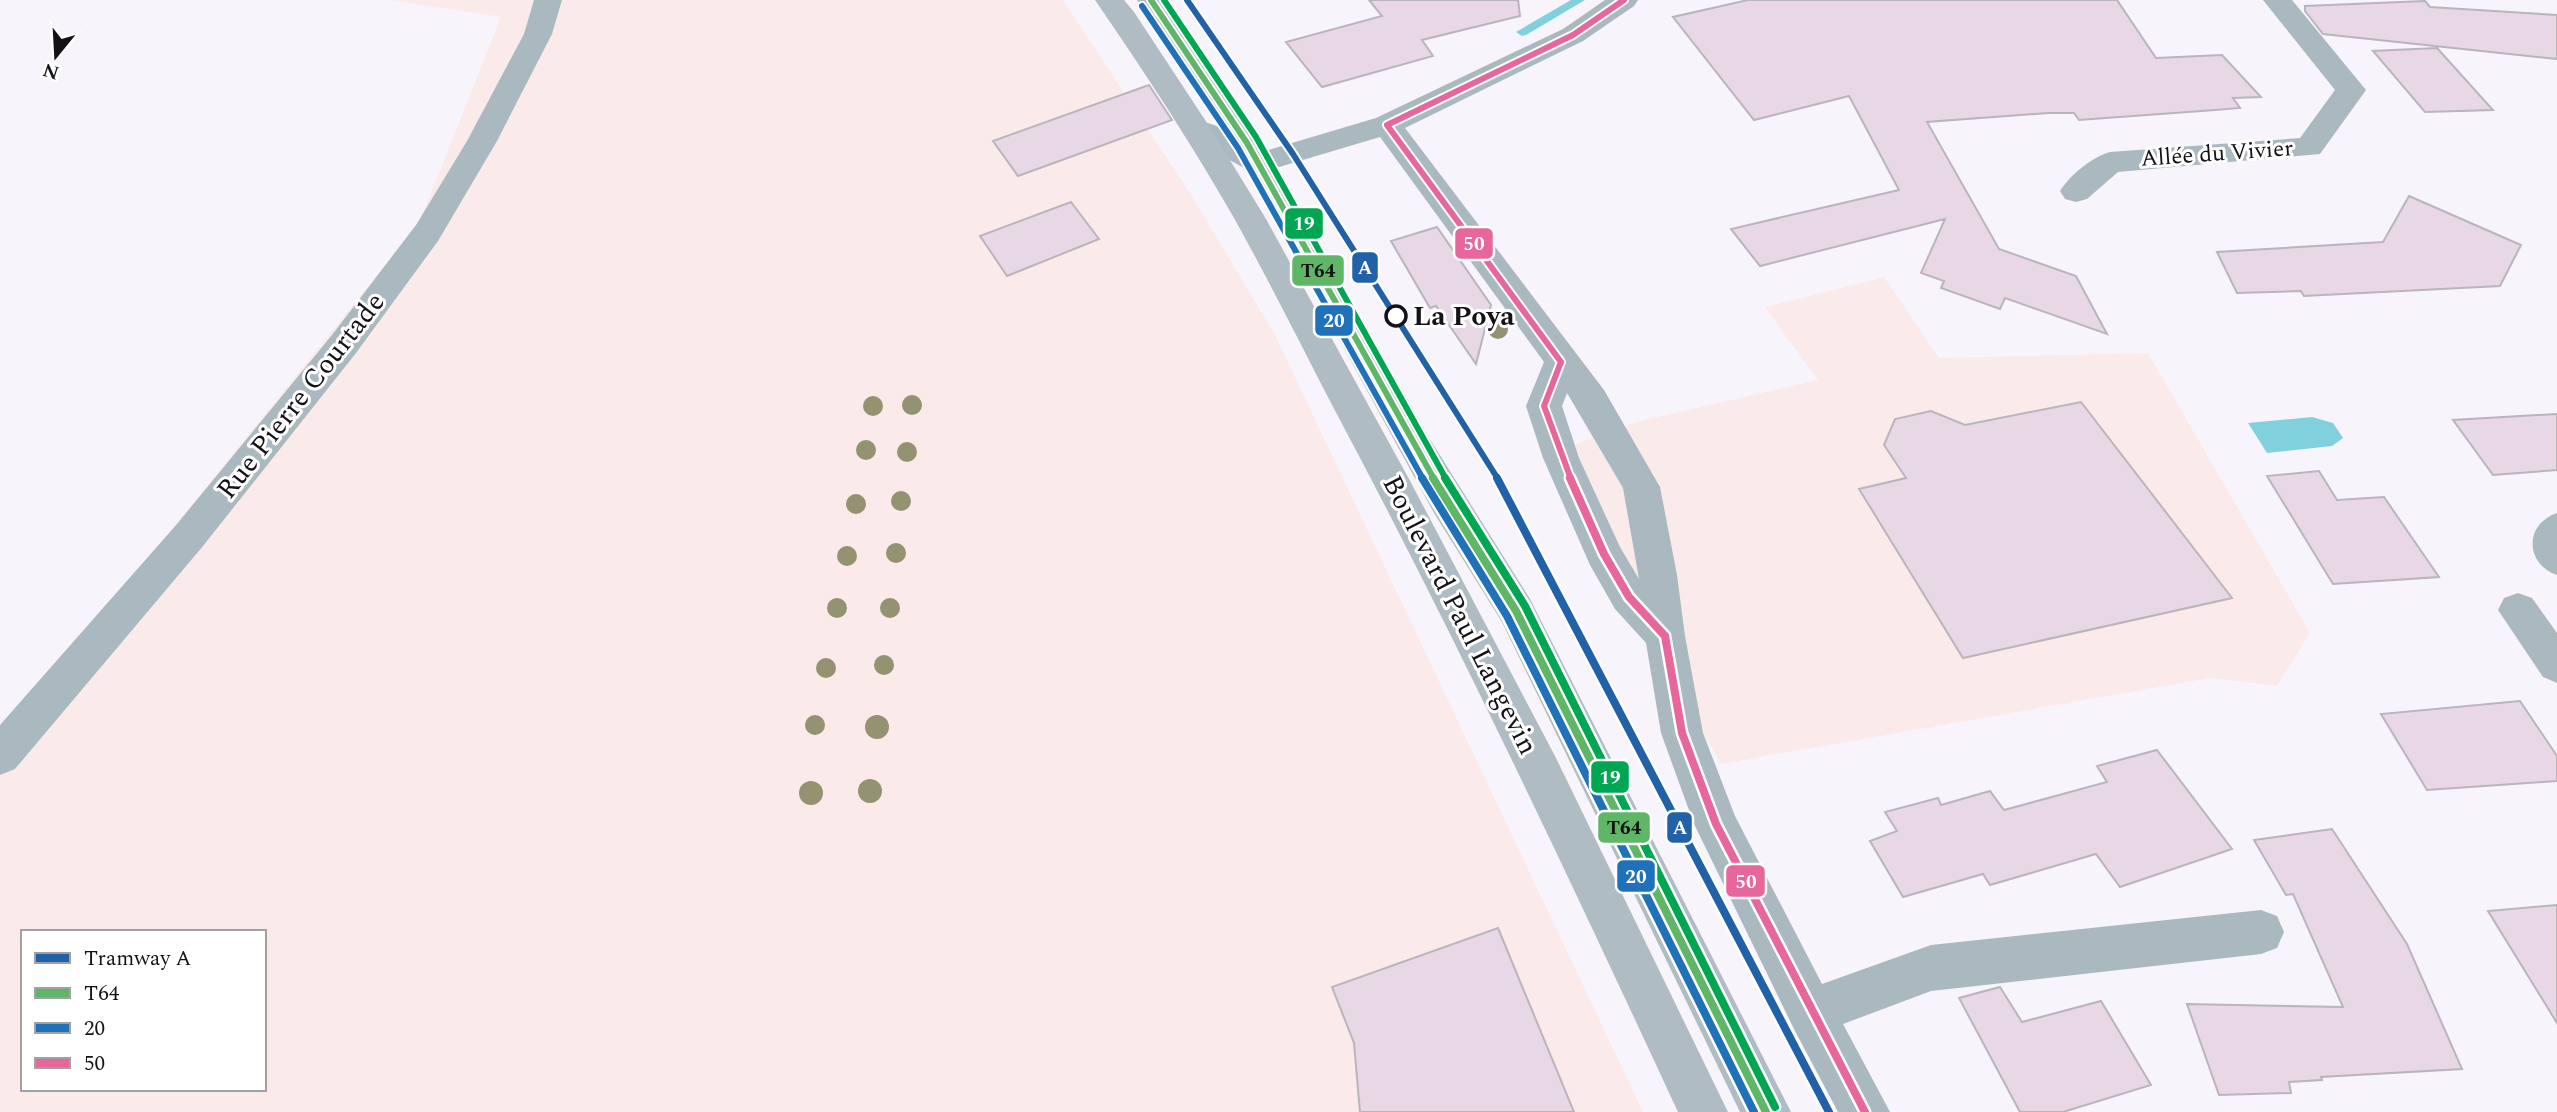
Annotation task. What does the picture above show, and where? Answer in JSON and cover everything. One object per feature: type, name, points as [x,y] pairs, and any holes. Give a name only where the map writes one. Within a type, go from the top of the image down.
[{"type":"main road","name":"Boulevard Paul Langevin","points":[[1109,0],[1124,18],[1250,219],[1396,489],[1541,772],[1703,1112]]},
{"type":"main road","name":"Boulevard Paul Langevin","points":[[1152,0],[1194,60],[1259,163],[1470,544],[1516,611],[1766,1112]]},
{"type":"street","name":"Rue Pierre Courtade","points":[[0,757],[190,535],[344,344],[427,233],[482,141],[538,34],[548,0]]},
{"type":"street","points":[[1259,163],[1387,125],[1573,35],[1624,0]]},
{"type":"street","name":"Allée du Vivier","points":[[2076,191],[2110,162],[2309,147],[2351,90],[2277,0]]},
{"type":"street","points":[[1387,125],[1591,400],[1642,487],[1682,733],[1716,824],[1865,1112]]},
{"type":"street","name":"Boulevard Paul Langevin","points":[[1196,130],[1259,163]]},
{"type":"street","points":[[1561,362],[1544,406],[1561,458],[1604,554],[1629,597],[1665,636]]},
{"type":"street","points":[[2557,528],[2553,534],[2554,555],[2557,559]]},
{"type":"street","points":[[2518,610],[2557,665]]},
{"type":"street","points":[[1811,1012],[1931,968],[2261,932]]},
{"type":"shaded area","points":[[390,0],[1063,0],[1193,198],[1275,335],[1643,1112],[0,1112],[0,725],[165,538],[419,223],[501,17]]},
{"type":"shaded area","points":[[1884,277],[1939,358],[2148,353],[2310,633],[2277,686],[2210,678],[1721,764],[1546,455],[1636,422],[1818,380],[1765,307]]},
{"type":"water","points":[[2312,417],[2333,423],[2343,438],[2332,446],[2267,453],[2248,423]]},
{"type":"building","points":[[1369,0],[1518,0],[1520,16],[1422,40],[1433,56],[1322,87],[1286,42],[1382,16]]},
{"type":"building","points":[[1748,0],[2117,0],[2156,58],[2222,55],[2261,97],[2233,98],[2240,108],[2215,110],[2079,120],[2074,113],[2049,113],[1927,122],[1999,249],[2076,276],[2107,334],[2005,298],[2000,309],[1941,288],[1944,281],[1921,273],[1945,219],[1760,266],[1731,229],[1899,190],[1849,96],[1754,120],[1673,17]]},
{"type":"building","points":[[2425,1],[2430,7],[2557,15],[2557,59],[2323,34],[2305,11],[2305,6]]},
{"type":"building","points":[[2437,48],[2493,110],[2425,112],[2373,51]]},
{"type":"building","points":[[1149,85],[1172,120],[1018,176],[993,141]]},
{"type":"building","points":[[2409,196],[2521,245],[2500,286],[2304,296],[2301,291],[2237,293],[2217,252],[2383,242]]},
{"type":"building","points":[[1071,202],[1099,239],[1007,276],[980,236]]},
{"type":"building","points":[[1437,227],[1491,305],[1476,364],[1436,306],[1430,308],[1391,241]]},
{"type":"building","points":[[2081,402],[2232,598],[1963,658],[1859,489],[1906,478],[1884,445],[1895,419],[1931,411],[1965,425]]},
{"type":"building","points":[[2557,414],[2557,470],[2493,475],[2453,420]]},
{"type":"building","points":[[2319,471],[2337,500],[2384,497],[2439,577],[2333,584],[2267,476]]},
{"type":"building","points":[[2520,701],[2557,756],[2557,781],[2427,790],[2381,714]]},
{"type":"building","points":[[2157,750],[2232,849],[2120,887],[2096,854],[1990,885],[1983,874],[1903,897],[1870,841],[1897,831],[1885,812],[1938,798],[1941,805],[1990,791],[2004,810],[2107,782],[2097,766]]},
{"type":"building","points":[[2332,829],[2407,944],[2462,1069],[2321,1077],[2322,1080],[2289,1082],[2291,1093],[2219,1095],[2187,1004],[2343,1007],[2293,894],[2286,895],[2254,840]]},
{"type":"building","points":[[2557,905],[2557,1023],[2488,911]]},
{"type":"building","points":[[1498,928],[1574,1112],[1360,1112],[1354,1043],[1332,987]]},
{"type":"building","points":[[2000,987],[2022,1022],[2101,1001],[2151,1085],[2063,1112],[2020,1112],[1959,998]]},
{"type":"waterway","points":[[1522,32],[1579,0]]},
{"type":"tram line","name":"A","points":[[1187,0],[1293,154],[1489,463],[1829,1112]]},
{"type":"transit line","name":"T64","points":[[1151,0],[1247,143],[1447,502],[1516,611],[1766,1112]]},
{"type":"transit line","name":"19","points":[[1164,0],[1256,137],[1456,497],[1525,606],[1775,1107]]},
{"type":"transit line","name":"50","points":[[1387,125],[1573,35],[1624,0]]},
{"type":"transit line","name":"20","points":[[1142,6],[1238,148],[1438,507],[1507,616],[1754,1112]]},
{"type":"transit line","name":"50","points":[[1387,125],[1561,362]]},
{"type":"transit line","name":"50","points":[[1561,362],[1544,406],[1561,458],[1604,554],[1629,597],[1665,636]]},
{"type":"transit line","name":"50","points":[[1665,636],[1682,733],[1716,824],[1865,1112]]},
{"type":"place","name":"La Poya","points":[[1396,316]]}]
